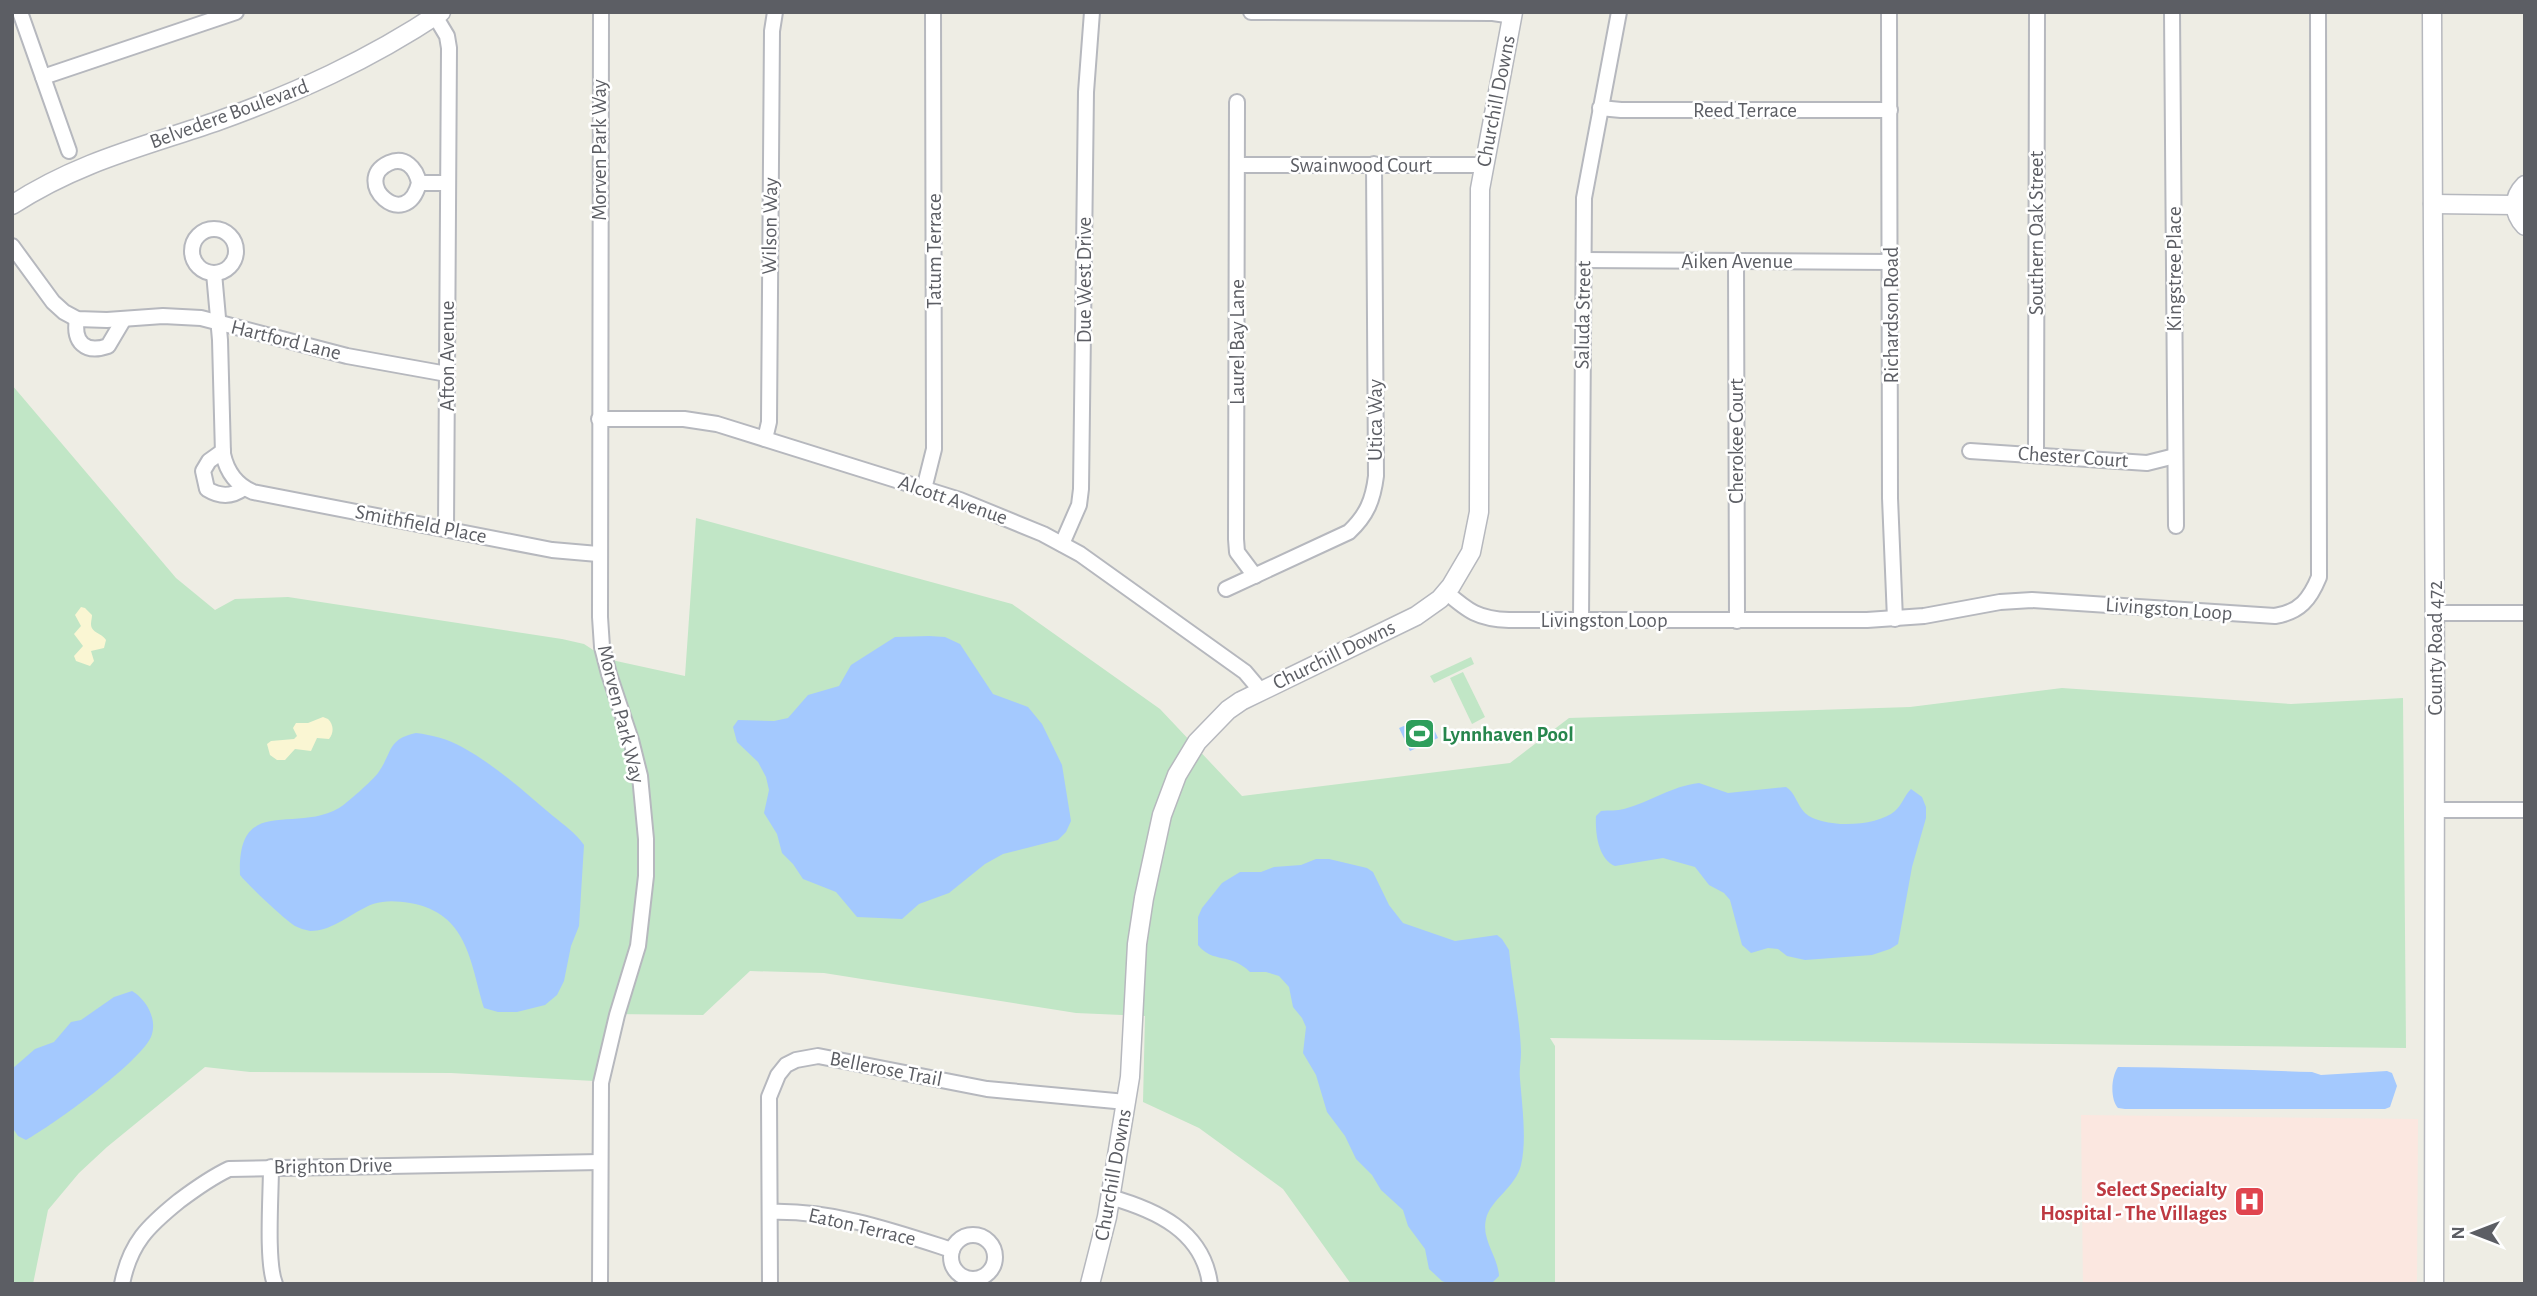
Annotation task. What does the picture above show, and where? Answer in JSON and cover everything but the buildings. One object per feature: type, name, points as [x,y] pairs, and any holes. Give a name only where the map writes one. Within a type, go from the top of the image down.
[{"type":"street","points":[[20,12],[69,150]]},
{"type":"street","points":[[43,77],[236,12]]},
{"type":"street","name":"Morven Park Way","points":[[600,1284],[601,1083],[617,1015],[638,946],[646,876],[646,839],[640,776],[602,647],[598,554],[601,12]]},
{"type":"street","name":"Wilson Way","points":[[765,439],[769,422],[772,31],[775,12]]},
{"type":"street","name":"Tatum Terrace","points":[[924,489],[934,449],[933,12]]},
{"type":"street","name":"Due West Drive","points":[[1062,544],[1079,505],[1082,480],[1086,92],[1092,12]]},
{"type":"street","points":[[1251,12],[1513,14]]},
{"type":"street","name":"Saluda Street","points":[[1581,620],[1584,198],[1619,12]]},
{"type":"street","name":"Richardson Road","points":[[1889,12],[1890,498],[1895,618]]},
{"type":"street","name":"Southern Oak Street","points":[[2036,454],[2037,12]]},
{"type":"street","name":"Kingstree Place","points":[[2172,12],[2176,526]]},
{"type":"street","name":"Livingston Loop","points":[[1446,592],[1467,610],[1481,617],[1508,620],[1737,621],[1895,618],[1924,616],[2000,602],[2032,600],[2275,616],[2297,610],[2305,603],[2319,577],[2318,12]]},
{"type":"street","name":"County Road 472","points":[[2432,12],[2434,1284]]},
{"type":"street","name":"Afton Avenue","points":[[438,14],[449,48],[446,529]]},
{"type":"street","name":"Belvedere Boulevard","points":[[12,205],[76,169],[214,122],[328,78],[370,56],[438,14]]},
{"type":"street","name":"Churchill Downs","points":[[1090,1284],[1110,1197],[1126,1102],[1132,1056],[1137,944],[1150,869],[1168,794],[1186,758],[1228,710],[1261,691],[1416,616],[1446,592],[1471,552],[1479,512],[1479,209],[1513,14]]},
{"type":"street","name":"Laurel Bay Lane","points":[[1237,102],[1236,539],[1237,552],[1255,576]]},
{"type":"street","name":"Reed Terrace","points":[[1600,108],[1889,110]]},
{"type":"street","name":"Utica Way","points":[[1226,589],[1349,532],[1362,520],[1369,508],[1376,476],[1374,164]]},
{"type":"street","name":"Swainwood Court","points":[[1237,165],[1485,165]]},
{"type":"street","points":[[419,183],[448,183]]},
{"type":"street","points":[[2525,185],[2516,197],[2515,205],[2516,213],[2525,226]]},
{"type":"street","points":[[2433,204],[2515,205]]},
{"type":"street","points":[[12,246],[53,302],[77,319],[76,337],[80,345],[88,349],[108,346],[124,319]]},
{"type":"street","name":"Aiken Avenue","points":[[1584,260],[1891,262]]},
{"type":"street","name":"Cherokee Court","points":[[1736,261],[1737,621]]},
{"type":"street","points":[[214,273],[219,323],[223,451],[226,467],[244,488]]},
{"type":"street","name":"Hartford Lane","points":[[77,319],[183,316],[347,356],[447,374]]},
{"type":"street","name":"Alcott Avenue","points":[[599,419],[699,420],[1000,514],[1080,554],[1245,673],[1261,691]]},
{"type":"street","name":"Smithfield Place","points":[[223,451],[208,461],[203,471],[207,489],[216,495],[238,493],[244,488],[253,492],[552,550],[598,554]]},
{"type":"street","name":"Chester Court","points":[[1970,451],[2147,463],[2175,456]]},
{"type":"street","points":[[2435,613],[2525,613]]},
{"type":"street","points":[[2435,810],[2525,810]]},
{"type":"street","name":"Bellerose Trail","points":[[770,1284],[769,1097],[778,1074],[796,1060],[827,1056],[987,1089],[1126,1102]]},
{"type":"street","name":"Brighton Drive","points":[[122,1284],[131,1254],[150,1224],[213,1176],[229,1169],[600,1162]]},
{"type":"street","points":[[271,1167],[271,1257],[275,1284]]},
{"type":"street","points":[[1110,1197],[1144,1207],[1169,1220],[1191,1239],[1202,1254],[1210,1284]]},
{"type":"street","name":"Eaton Terrace","points":[[770,1213],[794,1212],[854,1221],[952,1250]]},
{"type":"shaded area","name":"Select Specialty Hospital - The Villages","points":[[2081,1115],[2418,1119],[2417,1284],[2083,1284]]},
{"type":"green space","points":[[12,385],[176,578],[215,610],[235,599],[288,597],[562,639],[584,644],[607,659],[685,676],[696,518],[1012,604],[1160,709],[1242,796],[1510,763],[1569,718],[1910,707],[2062,688],[2291,704],[2403,698],[2406,1048],[1550,1038],[1555,1046],[1555,1284],[1351,1284],[1283,1189],[1199,1128],[1143,1102],[1145,1016],[1076,1013],[824,973],[750,971],[703,1015],[612,1014],[594,1081],[451,1073],[250,1072],[205,1067],[79,1173],[48,1210],[33,1284],[12,1284]]},
{"type":"green space","points":[[1471,657],[1474,664],[1434,683],[1430,676]]},
{"type":"green space","points":[[1463,672],[1485,717],[1472,724],[1450,678]]},
{"type":"sand","points":[[81,607],[92,615],[93,629],[106,640],[104,648],[91,651],[94,661],[90,666],[76,661],[74,656],[83,646],[74,634],[81,626],[75,615]]},
{"type":"sand","points":[[323,717],[330,721],[332,726],[329,739],[317,738],[311,751],[295,749],[285,760],[277,760],[270,755],[267,744],[271,741],[294,739],[297,736],[293,728],[296,723],[308,723]]},
{"type":"water","points":[[895,637],[945,637],[960,644],[993,694],[1028,707],[1042,724],[1062,765],[1071,821],[1058,840],[1003,854],[985,864],[949,893],[919,904],[902,919],[857,917],[836,892],[803,879],[782,853],[777,834],[764,813],[769,790],[766,777],[758,762],[737,742],[733,727],[738,720],[774,721],[788,718],[808,695],[839,686],[851,665]]},
{"type":"water","name":"Lynnhaven Pool","points":[[1430,721],[1438,738],[1410,751],[1399,728],[1411,723],[1414,729]]},
{"type":"water","points":[[416,733],[451,742],[486,762],[570,829],[584,845],[579,926],[571,946],[564,981],[557,995],[545,1005],[517,1012],[498,1012],[484,1008],[470,957],[463,942],[455,928],[444,917],[429,908],[387,901],[365,907],[327,928],[310,931],[290,922],[240,875],[242,850],[248,834],[258,825],[322,815],[339,808],[375,776],[395,743]]},
{"type":"water","points":[[1699,783],[1728,793],[1786,787],[1805,813],[1824,822],[1837,824],[1863,823],[1887,816],[1897,809],[1911,789],[1922,797],[1926,818],[1912,867],[1898,944],[1872,955],[1805,960],[1787,956],[1778,949],[1768,948],[1751,953],[1742,945],[1730,900],[1724,893],[1709,885],[1695,867],[1663,858],[1615,866],[1609,862],[1601,851],[1596,830],[1596,816],[1601,811],[1624,809],[1680,787]]},
{"type":"water","points":[[1316,859],[1329,859],[1367,868],[1373,872],[1389,905],[1403,923],[1455,941],[1497,935],[1509,950],[1521,1052],[1524,1145],[1518,1173],[1492,1206],[1486,1219],[1486,1234],[1499,1276],[1491,1284],[1450,1284],[1442,1281],[1429,1269],[1425,1249],[1408,1226],[1403,1210],[1381,1190],[1372,1175],[1356,1159],[1345,1136],[1327,1112],[1316,1075],[1303,1053],[1306,1027],[1293,1007],[1289,987],[1279,976],[1266,972],[1250,972],[1236,962],[1204,951],[1198,945],[1198,917],[1222,883],[1240,872],[1261,872],[1274,867],[1301,865]]},
{"type":"water","points":[[132,991],[146,1005],[152,1017],[153,1031],[143,1048],[94,1093],[55,1121],[26,1140],[18,1136],[12,1127],[12,1069],[35,1049],[54,1042],[71,1022],[81,1020],[114,997]]},
{"type":"water","points":[[2118,1067],[2312,1072],[2321,1075],[2387,1071],[2392,1073],[2397,1086],[2390,1107],[2385,1109],[2125,1109],[2118,1108],[2115,1104],[2112,1088]]},
{"type":"place","name":"Lynnhaven Pool","points":[[1419,734]]},
{"type":"place","name":"Select Specialty Hospital - The Villages","points":[[2250,1201]]}]
